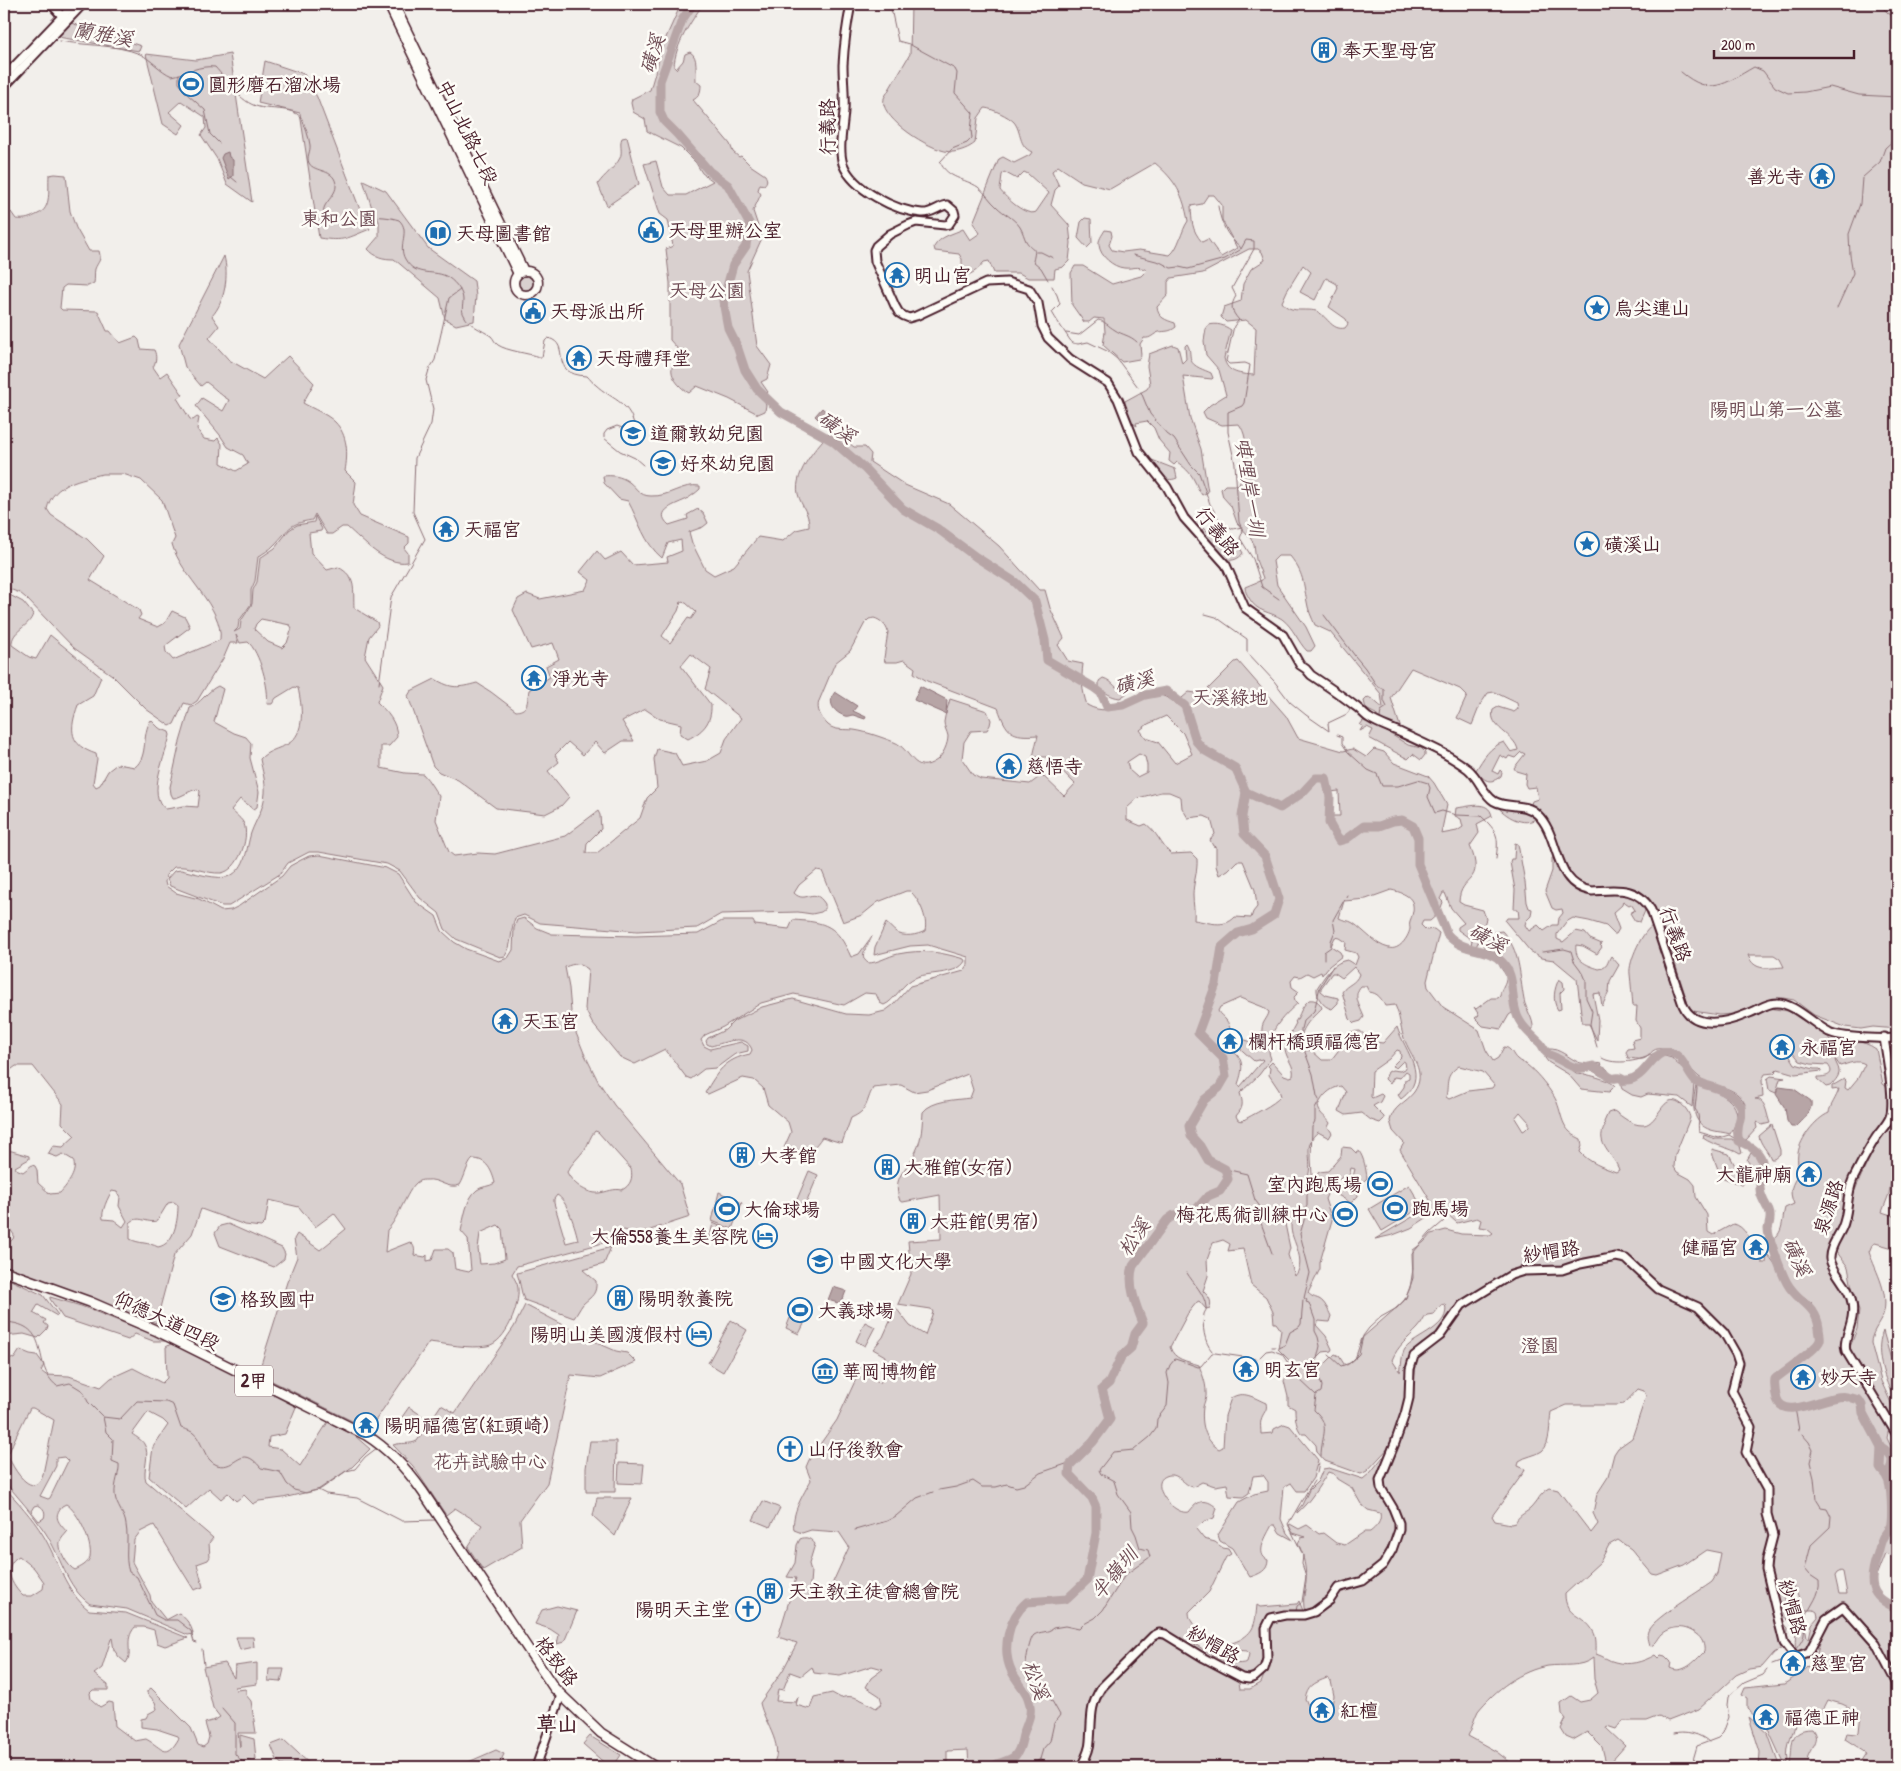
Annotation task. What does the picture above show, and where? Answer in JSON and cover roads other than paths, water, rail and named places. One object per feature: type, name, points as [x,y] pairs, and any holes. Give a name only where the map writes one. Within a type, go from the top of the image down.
[{"type":"main road","name":"中山北路七段","points":[[388,4],[521,273],[394,4]]},
{"type":"main road","name":"仰德大道四段","points":[[4,1271],[90,1302],[155,1330],[366,1435],[385,1447],[409,1473],[461,1549]]},
{"type":"main road","name":"格致路","points":[[461,1549],[543,1673],[561,1695],[601,1733],[654,1767]]},
{"type":"street","points":[[51,4],[62,16],[71,16]]},
{"type":"street","points":[[4,87],[83,4]]},
{"type":"street","name":"行義路","points":[[851,4],[843,63],[844,109],[841,157],[843,165],[855,181],[876,198],[923,214],[947,205],[954,211],[955,215],[949,224],[945,225],[916,222],[908,225],[890,234],[876,246],[874,250],[875,261],[899,313],[909,318],[916,316],[986,283],[1007,282],[1029,289],[1038,303],[1042,326],[1048,338],[1070,359],[1108,384],[1118,399],[1143,458],[1167,487],[1184,518],[1226,565],[1245,608],[1283,635],[1300,665],[1311,675],[1357,707],[1369,718],[1424,744],[1468,769],[1489,797],[1495,801],[1531,809],[1538,814],[1550,834],[1563,871],[1577,885],[1592,891],[1628,890],[1640,897],[1651,910],[1685,1010],[1695,1020],[1714,1022],[1733,1020],[1766,1005],[1778,1002],[1793,1008],[1831,1034],[1847,1037],[1897,1038]]},
{"type":"street","points":[[4,77],[71,5]]},
{"type":"street","points":[[71,5],[71,16]]},
{"type":"street","name":"泉源路","points":[[1884,1037],[1892,1109],[1890,1118],[1874,1139],[1852,1181],[1843,1226],[1831,1250],[1830,1260],[1849,1290],[1853,1303],[1852,1322],[1846,1341],[1846,1351],[1897,1435]]},
{"type":"street","name":"紗帽路","points":[[1081,1767],[1090,1742],[1090,1720],[1096,1696],[1101,1688],[1153,1636],[1159,1633],[1165,1634],[1242,1678],[1255,1677],[1264,1669],[1267,1659],[1265,1633],[1269,1620],[1276,1616],[1314,1612],[1330,1600],[1338,1588],[1363,1581],[1383,1565],[1392,1550],[1399,1530],[1399,1523],[1380,1480],[1396,1443],[1405,1414],[1409,1398],[1410,1369],[1414,1356],[1440,1336],[1462,1305],[1519,1272],[1556,1271],[1580,1264],[1616,1258],[1626,1260],[1635,1266],[1664,1292],[1698,1307],[1724,1333],[1736,1354],[1739,1363],[1732,1391],[1751,1426],[1746,1452],[1767,1490],[1767,1514],[1772,1536],[1766,1569],[1784,1642],[1795,1657],[1804,1655],[1808,1652],[1826,1619],[1843,1608],[1876,1644],[1897,1684]]},
{"type":"street","points":[[536,1767],[561,1695]]},
{"type":"waterway","name":"磺溪","points":[[693,4],[682,20],[660,81],[660,112],[664,121],[709,171],[728,185],[749,223],[746,246],[733,265],[723,301],[728,328],[737,346],[745,370],[757,389],[781,412],[833,441],[864,468],[903,509],[938,529],[976,557],[1015,582],[1035,601],[1045,640],[1047,660],[1101,693],[1107,707],[1123,705],[1145,695],[1166,691],[1185,706],[1196,741],[1204,750],[1235,768],[1246,792],[1280,808],[1302,793],[1316,778],[1326,778],[1330,797],[1329,823],[1339,841],[1346,839],[1364,826],[1379,826],[1402,820],[1413,826],[1418,838],[1418,864],[1447,934],[1460,945],[1495,956],[1506,966],[1511,979],[1517,1016],[1525,1029],[1540,1043],[1549,1055],[1571,1066],[1582,1068],[1593,1066],[1611,1078],[1624,1080],[1633,1079],[1639,1075],[1661,1053],[1666,1052],[1676,1055],[1695,1081],[1726,1092],[1739,1102],[1742,1110],[1738,1126],[1738,1136],[1739,1141],[1747,1145]]},
{"type":"waterway","points":[[890,4],[898,41],[909,44],[955,69],[957,73],[955,93],[973,113],[972,138],[967,143],[952,149],[940,162],[943,168],[952,175],[978,187],[997,207],[1018,224],[1026,241],[1035,253],[1033,261],[1041,268],[1048,280]]},
{"type":"waterway","points":[[1879,4],[1897,19]]},
{"type":"waterway","name":"蘭雅溪","points":[[60,41],[111,47],[140,54],[172,76],[199,68],[215,67],[246,101],[259,107],[289,111],[299,115],[307,132],[310,147],[309,163],[315,168],[329,173],[335,180],[335,191],[324,208],[326,217],[341,224],[373,217],[388,217],[399,220],[404,229],[403,254],[409,265],[420,271],[444,275],[452,280],[462,294],[463,311],[466,319],[491,336],[498,345],[542,357],[545,341],[548,338],[555,341],[559,346],[563,365],[567,370],[575,374],[587,376],[628,410],[634,424],[625,429],[617,426],[607,430],[604,438],[620,451],[635,458],[643,465]]},
{"type":"waterway","points":[[1681,72],[1692,80],[1709,86],[1726,83],[1754,67],[1763,71],[1775,87],[1788,93],[1830,87],[1859,95],[1897,97]]},
{"type":"waterway","points":[[179,74],[179,83],[187,94],[205,110],[210,134],[219,143]]},
{"type":"waterway","points":[[1837,308],[1853,273],[1849,234],[1860,204],[1862,178],[1880,162],[1885,148],[1897,137]]},
{"type":"waterway","points":[[231,177],[237,182]]},
{"type":"waterway","name":"唭哩岸一圳","points":[[1218,206],[1225,228],[1241,249],[1246,240],[1254,241],[1254,249],[1232,288],[1236,296],[1232,308],[1239,320],[1234,326],[1226,361],[1229,364],[1245,363],[1250,365],[1244,403],[1242,406],[1228,412],[1228,432],[1235,464],[1239,522],[1243,531],[1240,538],[1253,559],[1262,587],[1279,599]]},
{"type":"waterway","points":[[1133,255],[1160,262],[1171,268],[1188,269],[1225,259],[1240,250]]},
{"type":"waterway","points":[[1036,252],[1041,252],[1053,258]]},
{"type":"waterway","points":[[1052,286],[1060,304],[1052,312],[1071,341],[1078,344],[1088,342],[1107,351],[1117,359],[1138,387]]},
{"type":"waterway","points":[[379,684],[391,597],[425,539],[413,512],[415,458],[431,424],[433,409],[426,380],[435,360],[449,298],[460,290]]},
{"type":"waterway","points":[[1066,333],[1079,335],[1098,320],[1103,321],[1137,342]]},
{"type":"waterway","points":[[1141,392],[1150,414],[1167,434],[1174,439],[1191,465],[1199,473],[1210,504],[1220,521]]},
{"type":"waterway","name":"唭哩岸一圳","points":[[1226,525],[1233,529],[1242,527]]},
{"type":"waterway","points":[[1205,614],[1216,617],[1247,639],[1247,652],[1274,681],[1290,702],[1329,731],[1328,723],[1347,714],[1351,708]]},
{"type":"waterway","points":[[1324,615],[1377,686],[1384,689],[1384,701],[1387,707],[1381,711],[1380,718]]},
{"type":"waterway","points":[[1337,735],[1342,737],[1342,743],[1348,752],[1368,770],[1377,774],[1382,786],[1398,786],[1418,780],[1428,783],[1430,788],[1428,797],[1435,813],[1442,811],[1456,815],[1481,816],[1491,826],[1496,835],[1496,859]]},
{"type":"waterway","name":"松溪","points":[[991,1767],[1010,1760],[1015,1756],[1030,1713],[1030,1703],[1027,1695],[1012,1672],[1007,1654],[1008,1635],[1015,1617],[1027,1602],[1067,1599],[1087,1580],[1096,1533],[1096,1507],[1092,1498],[1069,1474],[1070,1465],[1093,1442],[1110,1419],[1102,1389],[1109,1383],[1121,1357],[1131,1348],[1135,1334],[1143,1323],[1135,1302],[1132,1287],[1131,1273],[1133,1266],[1167,1220],[1174,1215],[1193,1213],[1208,1196],[1220,1191],[1228,1179],[1225,1169],[1208,1160],[1200,1146],[1191,1136],[1189,1126],[1204,1100],[1219,1088],[1226,1076],[1223,1058],[1198,1033],[1216,984],[1222,947],[1238,933],[1252,929],[1274,915],[1279,899],[1265,856],[1244,834],[1242,816],[1246,792]]},
{"type":"waterway","points":[[1324,959],[1324,952],[1331,947],[1335,931],[1333,920],[1347,895]]},
{"type":"waterway","points":[[1542,952],[1564,949],[1571,951],[1574,961],[1586,980],[1586,998],[1592,1011],[1590,1024],[1597,1047]]},
{"type":"waterway","points":[[1319,1100],[1313,1074],[1301,1041],[1301,1029],[1303,1021],[1314,1011],[1320,987],[1333,966]]},
{"type":"waterway","points":[[1602,1058],[1621,1062],[1636,1060],[1654,1053],[1659,1054]]},
{"type":"waterway","points":[[1696,1082],[1695,1109],[1698,1117],[1699,1132],[1719,1138],[1729,1135],[1739,1141]]},
{"type":"waterway","points":[[1317,1359],[1320,1346],[1315,1331],[1315,1320],[1309,1303],[1304,1298],[1310,1273],[1300,1234],[1305,1217],[1304,1210],[1307,1206],[1307,1195],[1312,1175],[1312,1127],[1315,1121],[1315,1109],[1319,1102]]},
{"type":"waterway","name":"磺溪","points":[[1752,1148],[1757,1152],[1762,1161],[1760,1193],[1770,1214],[1768,1234],[1785,1279],[1791,1289],[1814,1314],[1820,1336],[1818,1344],[1813,1349],[1775,1379],[1777,1399],[1782,1406],[1798,1408],[1830,1399],[1847,1397]]},
{"type":"waterway","points":[[1225,1169],[1247,1174],[1255,1200],[1264,1212],[1261,1223],[1272,1253]]},
{"type":"waterway","name":"半嶺圳","points":[[1329,1355],[1341,1366],[1350,1363],[1359,1354],[1363,1336],[1369,1328],[1381,1317],[1397,1308],[1406,1298],[1413,1278],[1412,1254],[1430,1233],[1444,1221]]},
{"type":"waterway","points":[[1187,1273],[1205,1302],[1206,1309],[1203,1324],[1205,1339],[1212,1351]]},
{"type":"waterway","points":[[1278,1348],[1285,1345],[1290,1332],[1301,1324],[1303,1300]]},
{"type":"waterway","points":[[4,1322],[20,1324],[30,1330],[36,1338],[44,1367],[49,1377],[57,1386],[70,1383],[83,1391],[88,1402],[103,1417],[120,1419],[137,1401],[166,1402],[173,1405],[181,1428],[191,1431],[196,1435],[209,1459],[217,1465],[224,1466],[243,1457],[248,1457],[261,1468],[280,1472],[287,1484],[294,1490],[306,1493],[318,1490],[326,1494],[357,1498],[402,1521],[435,1520]]},
{"type":"waterway","name":"半嶺圳","points":[[1260,1357],[1266,1351],[1272,1350],[1282,1354],[1298,1378],[1316,1395],[1321,1392],[1322,1386],[1315,1365],[1318,1359]]},
{"type":"waterway","name":"半嶺圳","points":[[1187,1363],[1198,1367],[1201,1366],[1212,1353],[1257,1359]]},
{"type":"waterway","name":"半嶺圳","points":[[1031,1767],[1040,1759],[1043,1749],[1050,1741],[1054,1723],[1060,1715],[1052,1701],[1026,1676],[1026,1661],[1030,1642],[1036,1634],[1065,1626],[1079,1629],[1095,1618],[1103,1610],[1125,1575],[1150,1557],[1148,1550],[1140,1548],[1132,1527],[1131,1512],[1118,1494],[1114,1481],[1101,1474],[1099,1470],[1113,1452],[1134,1450],[1150,1437],[1156,1429],[1157,1419],[1167,1406],[1169,1383],[1167,1373],[1170,1365],[1175,1359],[1184,1362]]},
{"type":"waterway","points":[[1316,1396],[1314,1410],[1323,1421],[1324,1426],[1321,1456]]},
{"type":"waterway","name":"磺溪","points":[[1852,1398],[1859,1400],[1862,1405],[1863,1413],[1881,1447],[1880,1468],[1886,1475],[1891,1493],[1891,1524],[1882,1539],[1874,1565],[1872,1574],[1873,1588],[1881,1599],[1897,1608]]},
{"type":"waterway","points":[[1795,1408],[1799,1430]]},
{"type":"waterway","points":[[103,1417],[106,1432],[113,1439],[112,1461],[119,1464],[115,1495],[127,1531],[129,1572],[137,1577],[155,1615],[164,1620],[177,1620],[191,1631],[194,1642],[197,1643]]},
{"type":"waterway","points":[[1795,1650],[1803,1637],[1806,1617],[1817,1595],[1819,1586],[1819,1581],[1805,1569],[1811,1545],[1830,1527],[1831,1516],[1827,1508],[1821,1507],[1816,1499],[1810,1462],[1813,1450],[1802,1434]]},
{"type":"waterway","points":[[1881,1447],[1886,1450],[1892,1460],[1888,1478]]},
{"type":"waterway","points":[[318,1490],[346,1471],[355,1469],[365,1457],[377,1448]]},
{"type":"waterway","points":[[1317,1473],[1319,1463]]},
{"type":"waterway","points":[[939,1490],[973,1481],[982,1487],[996,1487],[1007,1484],[1016,1487],[1024,1485],[1040,1473],[1066,1464],[1070,1465]]},
{"type":"waterway","points":[[1302,1602],[1306,1576],[1302,1564],[1303,1555],[1288,1524],[1314,1481]]},
{"type":"waterway","points":[[855,1530],[887,1521],[896,1516],[917,1498],[933,1492]]},
{"type":"waterway","points":[[1296,1611],[1297,1606],[1301,1603]]},
{"type":"waterway","points":[[202,1649],[204,1665]]},
{"type":"waterway","points":[[1772,1665],[1783,1661],[1788,1656]]},
{"type":"waterway","points":[[1691,1767],[1697,1746],[1718,1738],[1723,1733],[1729,1717],[1728,1697],[1744,1683],[1763,1675],[1767,1670]]},
{"type":"waterway","points":[[222,1708],[235,1723],[235,1754],[247,1767]]},
{"type":"waterway","points":[[1674,1733],[1693,1733],[1709,1742]]},
{"type":"waterway","points":[[1040,1759],[1048,1764]]},
{"type":"waterway","points":[[961,1767],[962,1762]]},
{"type":"place","name":"奉天聖母宮","points":[[1324,50]]},
{"type":"place","name":"圓形磨石溜冰場","points":[[191,84]]},
{"type":"place","name":"善光寺","points":[[1822,176]]},
{"type":"place","name":"天母里辦公室","points":[[651,230]]},
{"type":"place","name":"天母圖書館","points":[[438,233]]},
{"type":"place","name":"明山宮","points":[[897,275]]},
{"type":"place","name":"烏尖連山","points":[[1597,308]]},
{"type":"place","name":"天母派出所","points":[[533,311]]},
{"type":"place","name":"天母禮拜堂","points":[[579,358]]},
{"type":"place","name":"道爾敦幼兒園","points":[[633,433]]},
{"type":"place","name":"好來幼兒園","points":[[663,463]]},
{"type":"place","name":"天福宮","points":[[446,529]]},
{"type":"place","name":"磺溪山","points":[[1587,544]]},
{"type":"place","name":"淨光寺","points":[[534,678]]},
{"type":"place","name":"慈悟寺","points":[[1009,766]]},
{"type":"place","name":"天玉宮","points":[[505,1021]]},
{"type":"place","name":"欄杆橋頭福德宮","points":[[1230,1041]]},
{"type":"place","name":"永福宮","points":[[1782,1047]]},
{"type":"place","name":"大孝館","points":[[742,1155]]},
{"type":"place","name":"大雅館(女宿)","points":[[887,1167]]},
{"type":"place","name":"大龍神廟","points":[[1809,1174]]},
{"type":"place","name":"室內跑馬場","points":[[1380,1184]]},
{"type":"place","name":"跑馬場","points":[[1395,1208]]},
{"type":"place","name":"大倫球場","points":[[727,1209]]},
{"type":"place","name":"梅花馬術訓練中心","points":[[1345,1214]]},
{"type":"place","name":"大莊館(男宿)","points":[[913,1221]]},
{"type":"place","name":"大倫558養生美容院","points":[[765,1236]]},
{"type":"place","name":"健福宮","points":[[1756,1247]]},
{"type":"place","name":"中國文化大學","points":[[820,1261]]},
{"type":"place","name":"陽明教養院","points":[[620,1298]]},
{"type":"place","name":"格致國中","points":[[223,1299]]},
{"type":"place","name":"大義球場","points":[[800,1310]]},
{"type":"place","name":"陽明山美國渡假村","points":[[699,1334]]},
{"type":"place","name":"明玄宮","points":[[1246,1369]]},
{"type":"place","name":"華岡博物館","points":[[825,1371]]},
{"type":"place","name":"妙天寺","points":[[1803,1377]]},
{"type":"place","name":"陽明福德宮(紅頭崎)","points":[[366,1425]]},
{"type":"place","name":"山仔後教會","points":[[790,1449]]},
{"type":"place","name":"天主教主徒會總會院","points":[[770,1591]]},
{"type":"place","name":"陽明天主堂","points":[[748,1609]]},
{"type":"place","name":"慈聖宮","points":[[1793,1663]]},
{"type":"place","name":"紅檀","points":[[1322,1710]]},
{"type":"place","name":"福德正神","points":[[1766,1717]]},
{"type":"district","name":"草山","points":[[557,1724]]},
{"type":"park label","name":"東和公園","points":[[339,218]]},
{"type":"park label","name":"天母公園","points":[[707,290]]},
{"type":"park label","name":"陽明山第一公墓","points":[[1776,409]]},
{"type":"park label","name":"天溪綠地","points":[[1230,697]]},
{"type":"park label","name":"澄園","points":[[1540,1345]]},
{"type":"park label","name":"花卉試驗中心","points":[[490,1461]]}]
